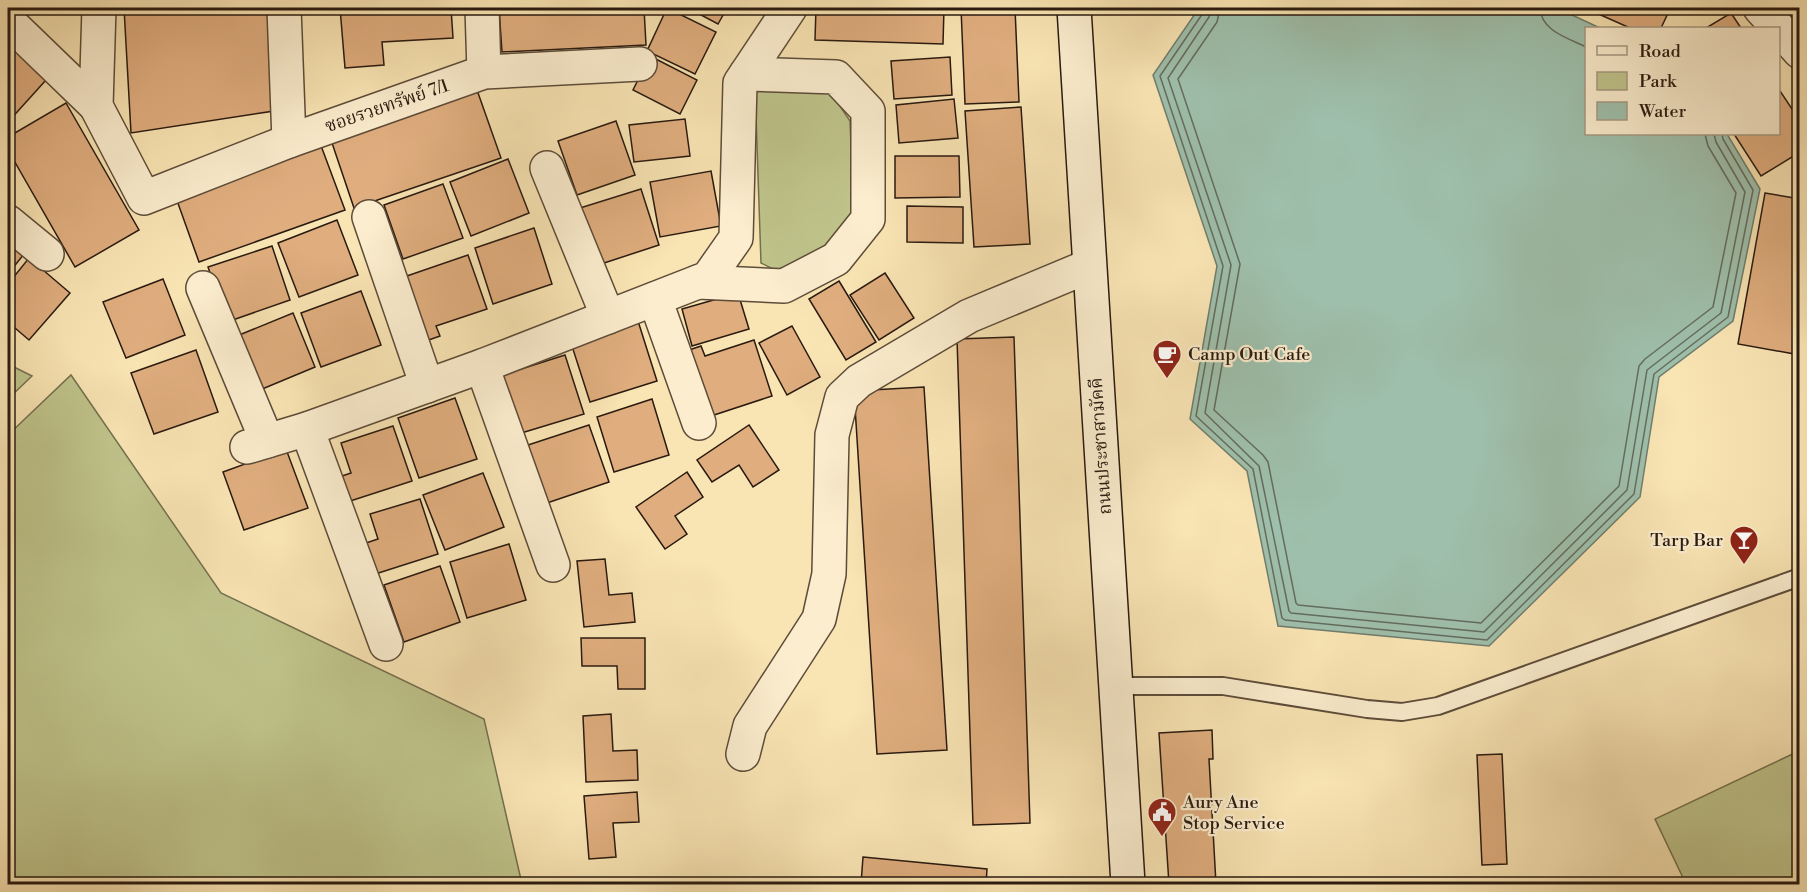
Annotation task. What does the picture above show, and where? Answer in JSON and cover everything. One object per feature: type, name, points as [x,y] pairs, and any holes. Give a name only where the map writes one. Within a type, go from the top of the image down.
[{"type":"street","points":[[96,106],[99,8]]},
{"type":"street","points":[[284,8],[289,141]]},
{"type":"street","points":[[482,8],[484,72]]},
{"type":"street","points":[[203,288],[257,444],[307,429],[482,366],[708,278],[736,238],[740,83],[790,8]]},
{"type":"street","name":"ถนนประชาสามัคคี","points":[[1074,8],[1128,885]]},
{"type":"street","points":[[1760,8],[1777,27]]},
{"type":"street","points":[[8,21],[96,106]]},
{"type":"street","points":[[1780,30],[1800,52]]},
{"type":"street","name":"ซอยรวยทรัพย์ 7/1","points":[[96,106],[144,198],[289,141],[484,72],[640,64]]},
{"type":"street","points":[[698,282],[784,286],[836,259],[868,219],[868,111],[836,77],[746,74]]},
{"type":"street","points":[[547,168],[608,317]]},
{"type":"street","points":[[369,217],[427,386]]},
{"type":"street","points":[[8,222],[47,254]]},
{"type":"street","points":[[743,754],[750,726],[819,619],[829,574],[832,435],[842,396],[859,381],[969,316],[1089,266]]},
{"type":"street","points":[[656,299],[699,423]]},
{"type":"street","points":[[482,366],[553,566]]},
{"type":"street","points":[[307,429],[386,644]]},
{"type":"lane","points":[[1116,686],[1223,686],[1366,709],[1402,712],[1438,706],[1800,577]]},
{"type":"green space","points":[[755,86],[828,88],[850,121],[854,211],[824,249],[779,272],[761,263]]},
{"type":"green space","points":[[8,364],[32,376],[8,399]]},
{"type":"green space","points":[[71,375],[221,593],[484,719],[522,884],[8,884],[8,435]]},
{"type":"green space","points":[[1799,751],[1799,884],[1686,884],[1655,819]]},
{"type":"water","points":[[1199,8],[1557,8],[1598,27],[1585,27],[1585,135],[1728,135],[1760,189],[1733,321],[1659,377],[1640,497],[1489,646],[1278,626],[1247,471],[1190,419],[1217,266],[1153,75]]},
{"type":"building","points":[[124,8],[270,8],[274,111],[131,133]]},
{"type":"building","points":[[340,8],[451,8],[453,38],[382,42],[384,65],[345,68]]},
{"type":"building","points":[[499,8],[644,8],[646,45],[502,52]]},
{"type":"building","points":[[667,8],[716,32],[695,74],[647,51]]},
{"type":"building","points":[[688,8],[727,8],[718,24]]},
{"type":"building","points":[[816,8],[944,8],[943,44],[815,40]]},
{"type":"building","points":[[961,8],[1015,8],[1019,102],[965,104]]},
{"type":"building","points":[[1585,8],[1670,9],[1661,27],[1628,27]]},
{"type":"building","points":[[1731,13],[1740,27],[1708,27]]},
{"type":"building","points":[[8,44],[46,80],[8,122]]},
{"type":"building","points":[[650,56],[697,80],[680,114],[633,90]]},
{"type":"building","points":[[950,57],[952,95],[894,99],[891,61]]},
{"type":"building","points":[[477,90],[501,158],[354,208],[331,140]]},
{"type":"building","points":[[1780,91],[1800,121],[1800,152],[1761,176],[1735,135],[1780,135]]},
{"type":"building","points":[[954,99],[958,138],[899,143],[896,105]]},
{"type":"building","points":[[66,103],[139,230],[75,267],[8,150],[8,137]]},
{"type":"building","points":[[1021,107],[1030,244],[974,247],[965,111]]},
{"type":"building","points":[[685,119],[690,156],[634,162],[629,125]]},
{"type":"building","points":[[616,121],[635,175],[577,195],[558,141]]},
{"type":"building","points":[[320,143],[345,210],[199,262],[175,195]]},
{"type":"building","points":[[895,156],[959,156],[960,197],[895,198]]},
{"type":"building","points":[[508,159],[529,213],[471,236],[450,182]]},
{"type":"building","points":[[711,171],[721,226],[660,237],[650,182]]},
{"type":"building","points":[[443,184],[463,238],[403,259],[384,205]]},
{"type":"building","points":[[641,189],[659,245],[598,265],[580,208]]},
{"type":"building","points":[[1765,193],[1800,199],[1800,355],[1738,344]]},
{"type":"building","points":[[907,206],[963,207],[963,243],[907,242]]},
{"type":"building","points":[[337,220],[358,275],[299,297],[278,243]]},
{"type":"building","points":[[534,228],[552,284],[493,304],[475,248]]},
{"type":"building","points":[[8,241],[24,254],[8,274]]},
{"type":"building","points":[[272,246],[290,300],[227,322],[208,267]]},
{"type":"building","points":[[468,255],[487,309],[436,326],[440,336],[423,342],[401,278]]},
{"type":"building","points":[[29,258],[70,293],[29,340],[8,322],[8,284]]},
{"type":"building","points":[[885,273],[914,318],[879,340],[850,295]]},
{"type":"building","points":[[163,279],[185,335],[126,358],[103,302]]},
{"type":"building","points":[[839,281],[876,342],[846,360],[809,299]]},
{"type":"building","points":[[361,291],[381,345],[321,367],[301,313]]},
{"type":"building","points":[[738,293],[749,329],[692,346],[682,309]]},
{"type":"building","points":[[293,313],[315,367],[255,392],[232,338]]},
{"type":"building","points":[[638,321],[657,381],[590,402],[571,343]]},
{"type":"building","points":[[792,326],[820,377],[787,395],[759,343]]},
{"type":"building","points":[[1014,337],[1030,823],[973,825],[957,339]]},
{"type":"building","points":[[754,340],[772,396],[708,417],[686,351],[701,346],[705,356]]},
{"type":"building","points":[[196,350],[218,412],[154,434],[131,373]]},
{"type":"building","points":[[565,355],[584,414],[518,434],[499,376]]},
{"type":"building","points":[[924,387],[947,750],[877,754],[854,391]]},
{"type":"building","points":[[455,398],[477,459],[419,478],[398,418]]},
{"type":"building","points":[[652,399],[669,455],[614,472],[597,417]]},
{"type":"building","points":[[589,425],[609,482],[541,505],[522,447]]},
{"type":"building","points":[[749,425],[779,470],[753,487],[739,465],[712,482],[697,460]]},
{"type":"building","points":[[393,426],[412,481],[344,503],[336,478],[351,473],[341,443]]},
{"type":"building","points":[[286,449],[308,508],[244,530],[223,472]]},
{"type":"building","points":[[687,472],[703,497],[675,516],[687,534],[665,549],[636,507]]},
{"type":"building","points":[[483,473],[504,527],[445,550],[423,495]]},
{"type":"building","points":[[420,499],[438,554],[369,576],[360,545],[378,539],[370,514]]},
{"type":"building","points":[[509,544],[526,600],[467,618],[450,562]]},
{"type":"building","points":[[605,559],[609,595],[632,593],[635,622],[584,627],[577,561]]},
{"type":"building","points":[[440,566],[460,622],[404,642],[384,585]]},
{"type":"building","points":[[581,638],[645,638],[645,689],[618,689],[617,666],[582,666]]},
{"type":"building","points":[[611,714],[613,751],[637,750],[638,780],[586,782],[583,716]]},
{"type":"building","points":[[1212,730],[1213,759],[1209,759],[1216,884],[1169,884],[1159,733]]},
{"type":"building","points":[[1502,754],[1507,864],[1482,865],[1477,755]]},
{"type":"building","points":[[637,792],[639,822],[613,823],[616,857],[589,859],[584,796]]},
{"type":"building","points":[[863,857],[987,869],[986,884],[861,884]]},
{"type":"building","points":[[797,878],[835,881],[835,884],[797,884]]},
{"type":"building","points":[[587,881],[619,882],[619,884],[587,884]]},
{"type":"place","name":"Camp Out Cafe","points":[[1167,380]]},
{"type":"place","name":"Tarp Bar","points":[[1744,566]]},
{"type":"place","name":"Aury Ane Stop Service","points":[[1162,838]]}]
